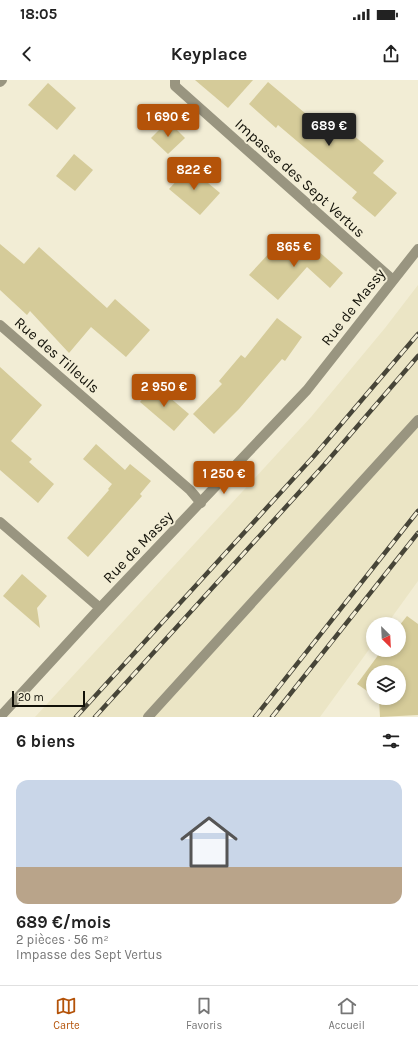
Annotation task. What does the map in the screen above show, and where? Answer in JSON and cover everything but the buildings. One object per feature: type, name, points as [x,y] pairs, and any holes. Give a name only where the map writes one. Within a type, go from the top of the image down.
[{"type":"street","name":"Impasse des Sept Vertus","points":[[175,80],[175,86],[393,280]]},
{"type":"street","name":"Rue de Massy","points":[[0,717],[100,608],[202,503],[307,390],[418,249]]},
{"type":"street","name":"Rue des Tilleuls","points":[[0,325],[190,490],[202,503]]},
{"type":"street","points":[[148,717],[418,420]]},
{"type":"street","points":[[0,522],[100,608]]},
{"type":"shaded area","points":[[418,285],[418,581],[392,617],[366,617],[366,654],[320,717],[35,717],[311,417],[385,328]]},
{"type":"railway","points":[[76,717],[314,456],[418,334]]},
{"type":"railway","points":[[95,717],[324,465],[418,356]]},
{"type":"railway","points":[[255,717],[418,511]]},
{"type":"railway","points":[[272,717],[418,533]]}]
